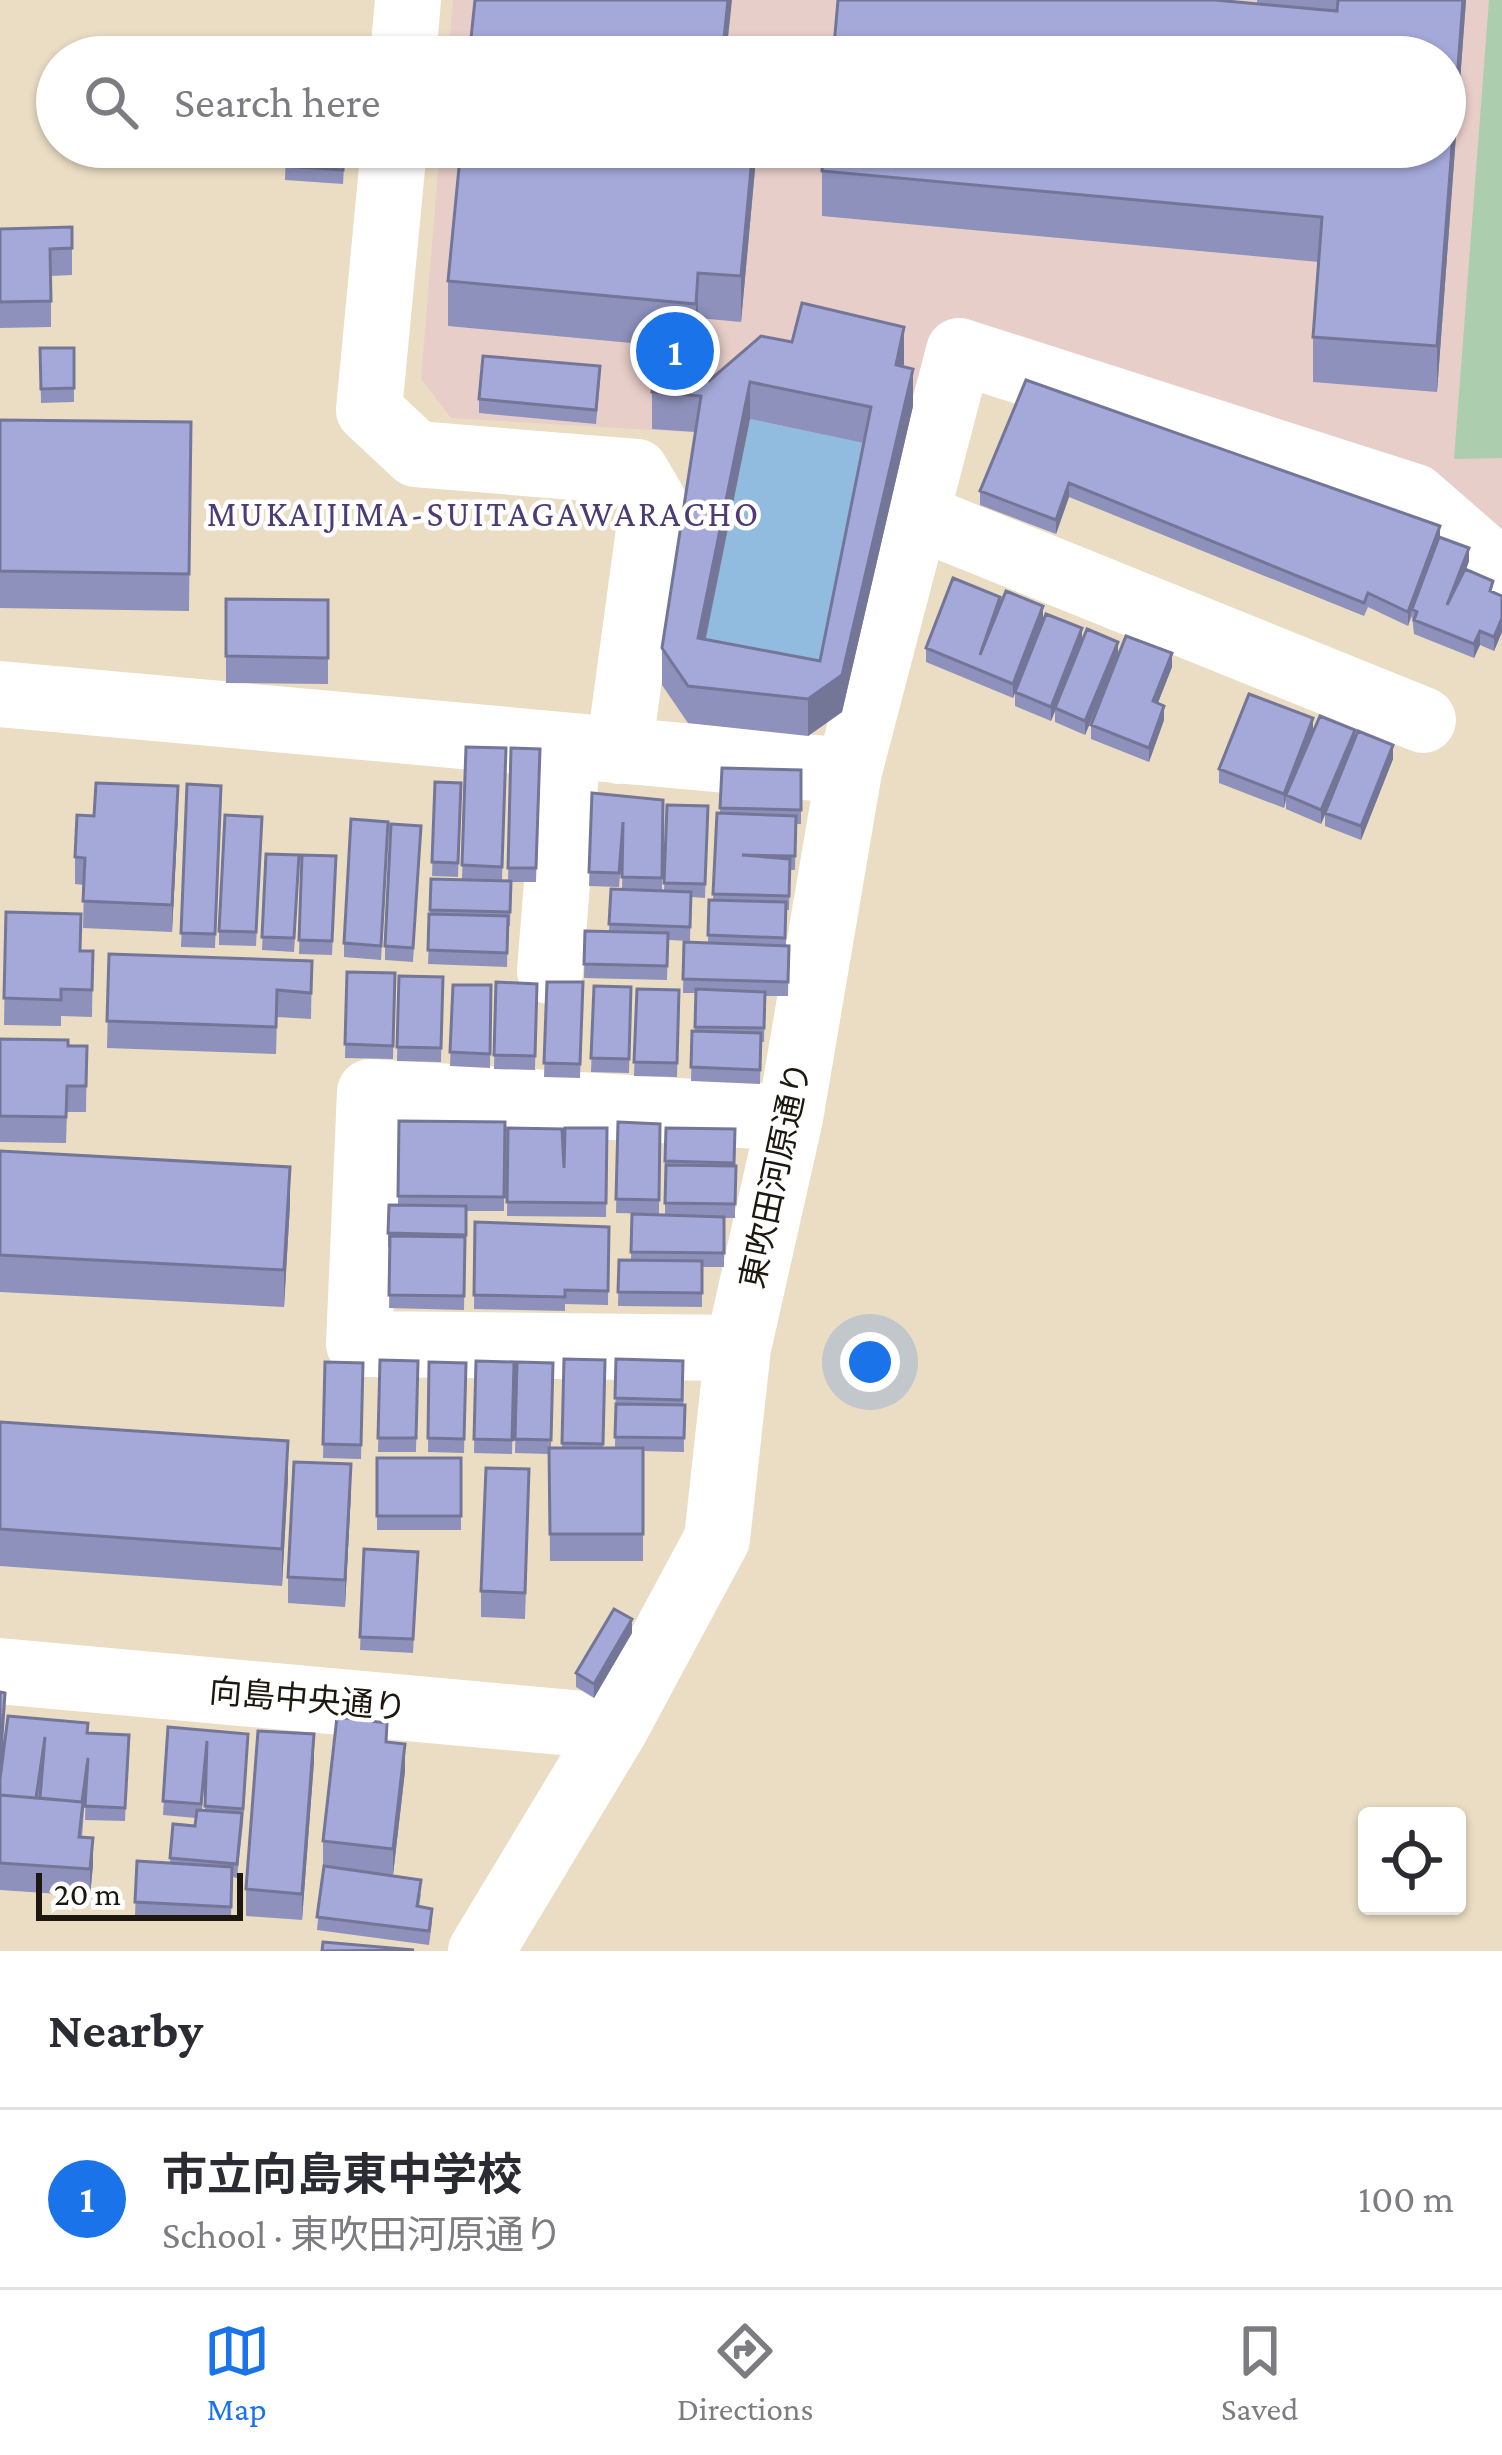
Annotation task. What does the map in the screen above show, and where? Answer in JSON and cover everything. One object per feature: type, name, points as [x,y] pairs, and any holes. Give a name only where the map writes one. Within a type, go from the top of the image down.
[{"type":"street","points":[[405,36],[408,0]]},
{"type":"street","points":[[392,168],[369,410],[416,454],[636,472],[653,501],[594,748],[550,971]]},
{"type":"street","name":"東吹田河原通り","points":[[481,1951],[616,1727],[717,1539],[738,1348],[790,1118],[849,771],[959,351],[1415,497],[1502,573]]},
{"type":"street","points":[[917,515],[1424,720]]},
{"type":"street","points":[[0,694],[849,771]]},
{"type":"street","points":[[738,1348],[359,1344],[370,1092],[790,1118]]},
{"type":"street","name":"向島中央通り","points":[[0,1671],[616,1727]]},
{"type":"shaded area","points":[[453,0],[1502,0],[1502,539],[1092,370],[931,332],[842,712],[808,736],[688,723],[662,685],[701,433],[451,418],[421,379],[438,168],[1466,168],[1466,36],[450,36]]},
{"type":"green space","points":[[1489,0],[1502,0],[1502,458],[1454,459]]},
{"type":"water","points":[[750,419],[871,444],[820,698],[698,675]]},
{"type":"building","points":[[475,0],[728,0],[724,36],[471,36]]},
{"type":"building","points":[[838,0],[1215,0],[1337,11],[1338,0],[1463,0],[1460,36],[835,36]]},
{"type":"building","points":[[459,168],[751,168],[741,276],[698,273],[696,304],[448,281]]},
{"type":"building","points":[[1450,168],[1437,346],[1313,337],[1322,217],[822,171]]},
{"type":"building","points":[[72,227],[72,248],[50,249],[51,301],[0,302],[0,229]]},
{"type":"building","points":[[802,303],[904,327],[896,365],[913,369],[842,675],[808,699],[688,686],[662,648],[701,396],[652,392],[654,374],[709,381],[761,336],[792,342]],"holes":[[[750,382],[871,407],[820,661],[698,638]]]},
{"type":"building","points":[[40,348],[74,348],[74,388],[41,389]]},
{"type":"building","points":[[483,356],[600,366],[596,410],[479,399]]},
{"type":"building","points":[[1026,380],[1440,526],[1408,612],[1368,593],[1364,603],[1069,483],[1056,520],[980,491]]},
{"type":"building","points":[[0,420],[191,422],[189,574],[0,571]]},
{"type":"building","points":[[1439,537],[1469,548],[1447,605],[1465,569],[1493,581],[1490,591],[1502,596],[1502,618],[1494,637],[1480,631],[1474,644],[1414,620],[1417,612],[1412,609]]},
{"type":"building","points":[[953,578],[1000,597],[980,655],[1006,591],[1043,606],[1013,684],[926,648]]},
{"type":"building","points":[[226,599],[328,600],[328,658],[226,656]]},
{"type":"building","points":[[1046,614],[1082,628],[1051,707],[1015,692]]},
{"type":"building","points":[[1087,629],[1118,642],[1085,721],[1055,708]]},
{"type":"building","points":[[1126,636],[1172,653],[1153,701],[1164,706],[1149,748],[1091,725]]},
{"type":"building","points":[[1249,694],[1313,718],[1284,794],[1219,769]]},
{"type":"building","points":[[1320,716],[1355,730],[1321,810],[1286,795]]},
{"type":"building","points":[[1358,731],[1393,745],[1361,826],[1325,813]]},
{"type":"building","points":[[466,747],[506,748],[502,867],[462,865]]},
{"type":"building","points":[[511,748],[540,749],[536,868],[508,868]]},
{"type":"building","points":[[722,768],[801,770],[801,810],[720,808]]},
{"type":"building","points":[[435,782],[461,783],[458,863],[432,862]]},
{"type":"building","points":[[96,783],[178,786],[172,905],[83,901],[85,858],[75,857],[77,815],[94,816]]},
{"type":"building","points":[[187,784],[221,786],[215,934],[181,933]]},
{"type":"building","points":[[592,793],[663,800],[662,878],[622,877],[623,822],[619,873],[589,872]]},
{"type":"building","points":[[667,805],[708,806],[705,884],[664,883]]},
{"type":"building","points":[[717,813],[796,816],[795,856],[742,855],[790,859],[789,896],[713,894]]},
{"type":"building","points":[[225,815],[262,817],[256,932],[219,931]]},
{"type":"building","points":[[351,819],[388,822],[381,946],[344,943]]},
{"type":"building","points":[[391,824],[421,826],[413,948],[385,946]]},
{"type":"building","points":[[266,854],[299,855],[294,938],[262,937]]},
{"type":"building","points":[[302,855],[336,856],[332,941],[299,940]]},
{"type":"building","points":[[431,879],[511,881],[510,912],[430,910]]},
{"type":"building","points":[[611,889],[691,892],[690,927],[609,924]]},
{"type":"building","points":[[709,900],[786,902],[785,938],[708,935]]},
{"type":"building","points":[[6,912],[81,914],[80,951],[93,951],[92,990],[61,989],[61,1000],[4,998]]},
{"type":"building","points":[[429,914],[508,916],[507,953],[428,950]]},
{"type":"building","points":[[585,931],[668,933],[667,966],[584,964]]},
{"type":"building","points":[[684,942],[789,946],[788,982],[683,979]]},
{"type":"building","points":[[109,954],[312,961],[311,993],[277,990],[276,1027],[107,1021]]},
{"type":"building","points":[[347,972],[395,973],[393,1046],[345,1044]]},
{"type":"building","points":[[399,976],[443,977],[441,1048],[397,1047]]},
{"type":"building","points":[[496,982],[537,984],[535,1056],[494,1055]]},
{"type":"building","points":[[547,982],[583,982],[580,1064],[544,1063]]},
{"type":"building","points":[[453,985],[491,985],[490,1054],[450,1052]]},
{"type":"building","points":[[594,986],[631,987],[629,1059],[591,1058]]},
{"type":"building","points":[[637,989],[679,990],[677,1063],[634,1062]]},
{"type":"building","points":[[696,989],[765,992],[764,1028],[695,1027]]},
{"type":"building","points":[[692,1031],[761,1033],[760,1070],[691,1067]]},
{"type":"building","points":[[0,1039],[68,1040],[68,1046],[87,1046],[86,1086],[67,1086],[66,1117],[0,1116]]},
{"type":"building","points":[[399,1121],[505,1122],[504,1197],[398,1196]]},
{"type":"building","points":[[618,1122],[660,1124],[659,1200],[616,1199]]},
{"type":"building","points":[[508,1128],[562,1129],[564,1168],[565,1128],[607,1128],[606,1203],[507,1202]]},
{"type":"building","points":[[666,1128],[735,1129],[734,1163],[665,1161]]},
{"type":"building","points":[[0,1151],[290,1167],[284,1270],[0,1255]]},
{"type":"building","points":[[666,1165],[736,1166],[735,1204],[665,1203]]},
{"type":"building","points":[[389,1205],[466,1206],[466,1235],[388,1233]]},
{"type":"building","points":[[632,1214],[724,1217],[724,1253],[631,1252]]},
{"type":"building","points":[[475,1222],[609,1227],[608,1291],[565,1290],[565,1297],[474,1295]]},
{"type":"building","points":[[390,1236],[465,1237],[464,1296],[389,1295]]},
{"type":"building","points":[[619,1260],[702,1261],[702,1293],[618,1292]]},
{"type":"building","points":[[564,1359],[605,1360],[603,1444],[562,1443]]},
{"type":"building","points":[[616,1359],[683,1361],[682,1400],[615,1398]]},
{"type":"building","points":[[380,1360],[418,1361],[416,1438],[378,1438]]},
{"type":"building","points":[[476,1361],[514,1362],[512,1440],[474,1439]]},
{"type":"building","points":[[325,1362],[363,1363],[361,1445],[323,1444]]},
{"type":"building","points":[[429,1362],[466,1363],[464,1439],[428,1438]]},
{"type":"building","points":[[517,1362],[553,1363],[551,1440],[515,1439]]},
{"type":"building","points":[[616,1404],[685,1405],[684,1438],[615,1437]]},
{"type":"building","points":[[0,1422],[288,1441],[282,1549],[0,1529]]},
{"type":"building","points":[[549,1448],[643,1448],[643,1534],[550,1534]]},
{"type":"building","points":[[377,1458],[461,1458],[461,1516],[377,1516]]},
{"type":"building","points":[[294,1462],[351,1464],[345,1580],[288,1577]]},
{"type":"building","points":[[486,1468],[529,1469],[525,1593],[481,1591]]},
{"type":"building","points":[[364,1549],[418,1552],[413,1639],[360,1637]]},
{"type":"building","points":[[614,1609],[632,1619],[594,1684],[576,1673]]},
{"type":"building","points":[[0,1692],[5,1693],[0,1766]]},
{"type":"building","points":[[8,1716],[88,1723],[87,1733],[129,1735],[125,1808],[85,1806],[88,1758],[82,1802],[40,1798],[45,1737],[36,1798],[0,1795]]},
{"type":"building","points":[[337,1717],[387,1723],[386,1742],[405,1744],[393,1849],[323,1841]]},
{"type":"building","points":[[168,1727],[248,1734],[243,1809],[205,1806],[207,1741],[201,1804],[163,1801]]},
{"type":"building","points":[[258,1731],[314,1734],[302,1894],[246,1889]]},
{"type":"building","points":[[0,1795],[83,1802],[79,1837],[93,1838],[90,1869],[0,1863]]},
{"type":"building","points":[[197,1810],[242,1813],[237,1864],[170,1858],[173,1824],[195,1826]]},
{"type":"building","points":[[137,1861],[232,1867],[231,1907],[135,1902]]},
{"type":"building","points":[[324,1866],[421,1880],[417,1906],[432,1909],[429,1931],[317,1917]]},
{"type":"building","points":[[323,1942],[414,1950],[322,1951]]},
{"type":"place","name":"市立向島東中学校","points":[[675,351]]},
{"type":"district","name":"MUKAIJIMA-SUITAGAWARACHO","points":[[484,514]]}]
